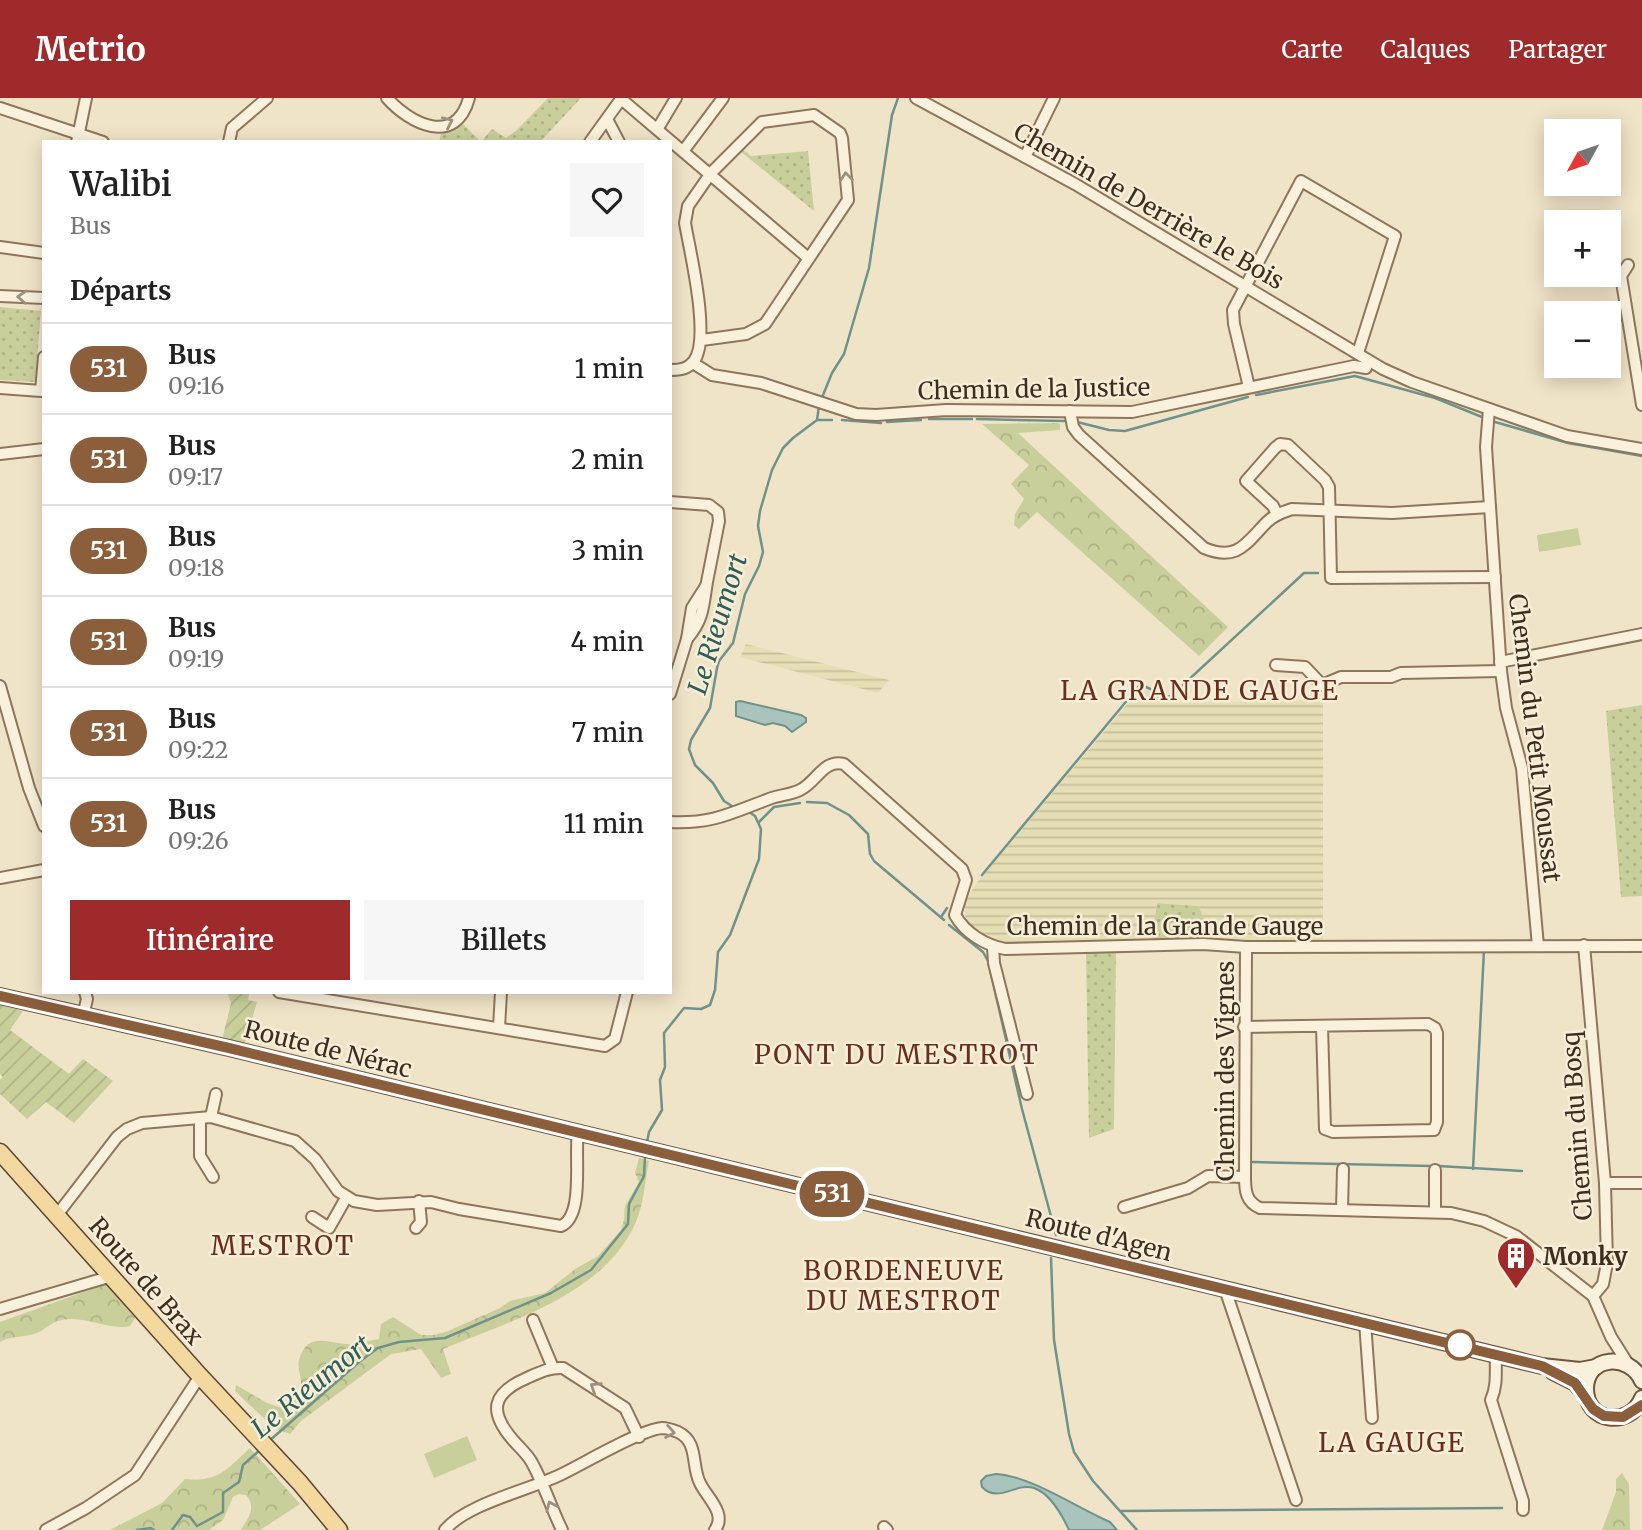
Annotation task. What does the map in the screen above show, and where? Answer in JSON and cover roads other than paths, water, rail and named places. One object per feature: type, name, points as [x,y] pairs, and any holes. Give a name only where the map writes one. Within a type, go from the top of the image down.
[{"type":"main road","name":"Route de Nérac","points":[[0,996],[229,1048],[645,1150]]},
{"type":"main road","name":"Route d'Agen","points":[[645,1150],[1542,1366],[1580,1370],[1614,1361],[1628,1364]]},
{"type":"main road","name":"Route de Brax","points":[[0,1152],[339,1530]]},
{"type":"main road","points":[[1628,1364],[1642,1379]]},
{"type":"main road","name":"Route d'Agen","points":[[1542,1366],[1575,1383],[1598,1413],[1610,1418],[1629,1415],[1641,1403]]},
{"type":"main road","points":[[1587,1397],[1587,1381],[1598,1366]]},
{"type":"street","points":[[0,108],[78,137],[86,98]]},
{"type":"street","points":[[229,140],[232,128],[267,98]]},
{"type":"street","points":[[387,98],[416,122],[437,128],[458,119],[469,98]]},
{"type":"street","points":[[658,128],[676,98]]},
{"type":"street","points":[[684,150],[723,98]]},
{"type":"street","name":"Chemin de Derrière le Bois","points":[[916,98],[1084,189],[1383,369],[1567,436],[1642,449]]},
{"type":"street","points":[[1025,157],[1054,98]]},
{"type":"street","points":[[592,140],[608,121],[621,99],[807,257]]},
{"type":"street","points":[[672,370],[690,365],[702,340],[685,217],[688,206],[711,173],[762,122],[768,119],[814,115],[840,133],[848,200],[807,257],[789,291],[759,329],[746,334],[702,340]]},
{"type":"street","points":[[608,121],[618,140]]},
{"type":"street","points":[[1249,387],[1233,310],[1301,181],[1395,236],[1358,354]]},
{"type":"street","points":[[0,247],[42,253]]},
{"type":"street","points":[[1628,265],[1621,276],[1642,405]]},
{"type":"street","points":[[0,296],[42,298]]},
{"type":"street","name":"Chemin de la Justice","points":[[690,365],[712,375],[761,383],[819,404],[866,415],[946,411],[1132,412],[1354,366],[1366,368]]},
{"type":"street","points":[[0,388],[41,391],[42,380]]},
{"type":"street","name":"Chemin du Petit Moussat","points":[[1489,409],[1486,447],[1501,667],[1506,708],[1522,768],[1538,946]]},
{"type":"street","points":[[1070,411],[1073,427],[1079,435],[1204,548],[1225,553],[1237,551],[1277,514],[1292,509],[1392,513],[1490,507]]},
{"type":"street","points":[[1277,514],[1273,506],[1246,481],[1280,444],[1288,445],[1329,487],[1331,578],[1495,577]]},
{"type":"street","points":[[0,454],[42,449]]},
{"type":"street","points":[[672,502],[709,505],[718,512],[719,520],[706,586],[692,608],[687,639],[672,688]]},
{"type":"street","points":[[1276,665],[1305,667],[1322,685],[1340,677],[1391,677],[1401,673],[1501,667],[1642,634]]},
{"type":"street","points":[[0,687],[29,788],[42,821]]},
{"type":"street","name":"Chemin de la Grande Gauge","points":[[672,822],[707,822],[772,797],[800,790],[810,784],[826,766],[834,762],[844,764],[962,869],[966,880],[956,909],[960,923],[981,941],[1005,949],[1203,944],[1246,947],[1642,946]]},
{"type":"street","points":[[0,878],[42,870]]},
{"type":"street","name":"Chemin du Bosq","points":[[1584,945],[1605,1183],[1607,1273],[1604,1284],[1593,1296]]},
{"type":"street","points":[[993,947],[994,963],[1027,1094]]},
{"type":"street","name":"Chemin des Vignes","points":[[1246,947],[1245,1177],[1249,1201],[1260,1208],[1435,1212],[1484,1221],[1516,1236],[1593,1296]]},
{"type":"street","points":[[83,1016],[85,994]]},
{"type":"street","points":[[291,994],[605,1046],[615,1039],[626,994]]},
{"type":"street","points":[[499,1028],[501,994]]},
{"type":"street","points":[[1244,1027],[1428,1024],[1433,1026],[1437,1033],[1437,1122],[1434,1130],[1333,1132],[1325,1129],[1322,1026]]},
{"type":"street","points":[[213,1177],[200,1156],[205,1117],[216,1094]]},
{"type":"street","points":[[57,1215],[117,1137],[127,1129],[142,1123],[205,1117],[295,1141],[309,1152],[331,1184],[346,1198],[377,1205],[419,1201],[557,1225],[566,1224],[571,1217],[576,1190],[578,1133]]},
{"type":"street","points":[[1342,1209],[1343,1169]]},
{"type":"street","points":[[1435,1170],[1435,1212]]},
{"type":"street","points":[[1124,1207],[1188,1188],[1202,1177],[1245,1177]]},
{"type":"street","points":[[1605,1183],[1642,1182]]},
{"type":"street","points":[[312,1217],[329,1228],[346,1198]]},
{"type":"street","points":[[416,1228],[421,1222],[419,1201]]},
{"type":"street","points":[[0,1309],[112,1276]]},
{"type":"street","points":[[1225,1289],[1296,1500]]},
{"type":"street","points":[[1593,1296],[1611,1337],[1628,1364]]},
{"type":"street","points":[[533,1320],[553,1368]]},
{"type":"street","points":[[1365,1322],[1372,1418]]},
{"type":"street","points":[[1598,1366],[1611,1337]]},
{"type":"street","points":[[1496,1354],[1497,1385],[1491,1400],[1523,1510]]},
{"type":"street","points":[[562,1530],[529,1457],[505,1429],[497,1406],[499,1397],[507,1387],[553,1368],[571,1371],[620,1403],[630,1416],[639,1437]]},
{"type":"street","points":[[46,1530],[86,1508],[135,1475],[200,1376]]},
{"type":"street","points":[[445,1530],[464,1515],[663,1428],[679,1433],[689,1440],[699,1482],[719,1514],[720,1524],[715,1530]]},
{"type":"water","points":[[736,702],[801,715],[806,718],[806,722],[792,732],[785,726],[773,723],[765,725],[736,716]]},
{"type":"water","points":[[996,1474],[1039,1486],[1110,1522],[1117,1530],[1069,1530],[1046,1495],[1034,1488],[1001,1493],[988,1492],[982,1487],[981,1481],[986,1476]]},
{"type":"waterway","name":"Le Rieumort","points":[[821,400],[832,373],[844,354],[869,268],[892,115],[898,98]]},
{"type":"waterway","points":[[1256,395],[1355,376],[1435,398],[1482,417]]},
{"type":"waterway","points":[[1077,422],[1125,431],[1248,397]]},
{"type":"waterway","name":"Le Rieumort","points":[[735,808],[724,801],[713,783],[695,765],[689,749],[691,740],[710,708],[719,661],[733,643],[745,594],[759,566],[763,552],[758,526],[760,511],[772,470],[783,448],[817,420],[819,406]]},
{"type":"waterway","points":[[929,419],[972,419]]},
{"type":"waterway","points":[[977,419],[1064,421]]},
{"type":"waterway","points":[[818,420],[832,420]]},
{"type":"waterway","points":[[842,420],[881,423]]},
{"type":"waterway","points":[[887,422],[921,420]]},
{"type":"waterway","points":[[1495,422],[1568,443],[1642,456]]},
{"type":"waterway","points":[[982,875],[1139,686],[1167,697],[1171,696],[1304,573],[1318,573]]},
{"type":"waterway","points":[[807,802],[827,803],[849,815],[868,834],[870,854],[874,861],[944,920]]},
{"type":"waterway","points":[[759,822],[774,807],[800,803]]},
{"type":"waterway","name":"Le Rieumort","points":[[647,1142],[649,1132],[662,1110],[660,1080],[665,1067],[664,1033],[684,1008],[701,1009],[710,1005],[715,990],[718,952],[730,935],[759,859],[761,829],[755,816],[749,812]]},
{"type":"waterway","points":[[941,917],[947,908]]},
{"type":"waterway","points":[[949,925],[983,952],[988,961],[1022,1109],[1056,1235]]},
{"type":"waterway","points":[[1473,1169],[1484,950]]},
{"type":"waterway","name":"Le Rieumort","points":[[268,1442],[378,1348],[399,1342],[445,1338],[551,1293],[591,1270],[628,1224],[629,1204],[644,1176],[645,1157]]},
{"type":"waterway","points":[[1253,1162],[1432,1166]]},
{"type":"waterway","points":[[1439,1166],[1522,1171]]},
{"type":"waterway","points":[[1051,1258],[1054,1340],[1074,1452],[1093,1481],[1137,1530]]},
{"type":"waterway","name":"Le Rieumort","points":[[172,1530],[183,1515],[190,1517],[197,1526],[223,1512],[223,1493],[239,1482],[243,1465],[261,1449]]},
{"type":"waterway","points":[[1121,1511],[1502,1508]]},
{"type":"waterway","name":"Le Rieumort","points":[[137,1530],[154,1530]]},
{"type":"place","name":"Monky","points":[[1516,1290]]},
{"type":"district","name":"LA GRANDE GAUGE","points":[[1200,690]]},
{"type":"district","name":"PONT DU MESTROT","points":[[897,1054]]},
{"type":"district","name":"MESTROT","points":[[283,1245]]},
{"type":"district","name":"BORDENEUVE DU MESTROT","points":[[904,1285]]},
{"type":"district","name":"LA GAUGE","points":[[1392,1442]]}]
